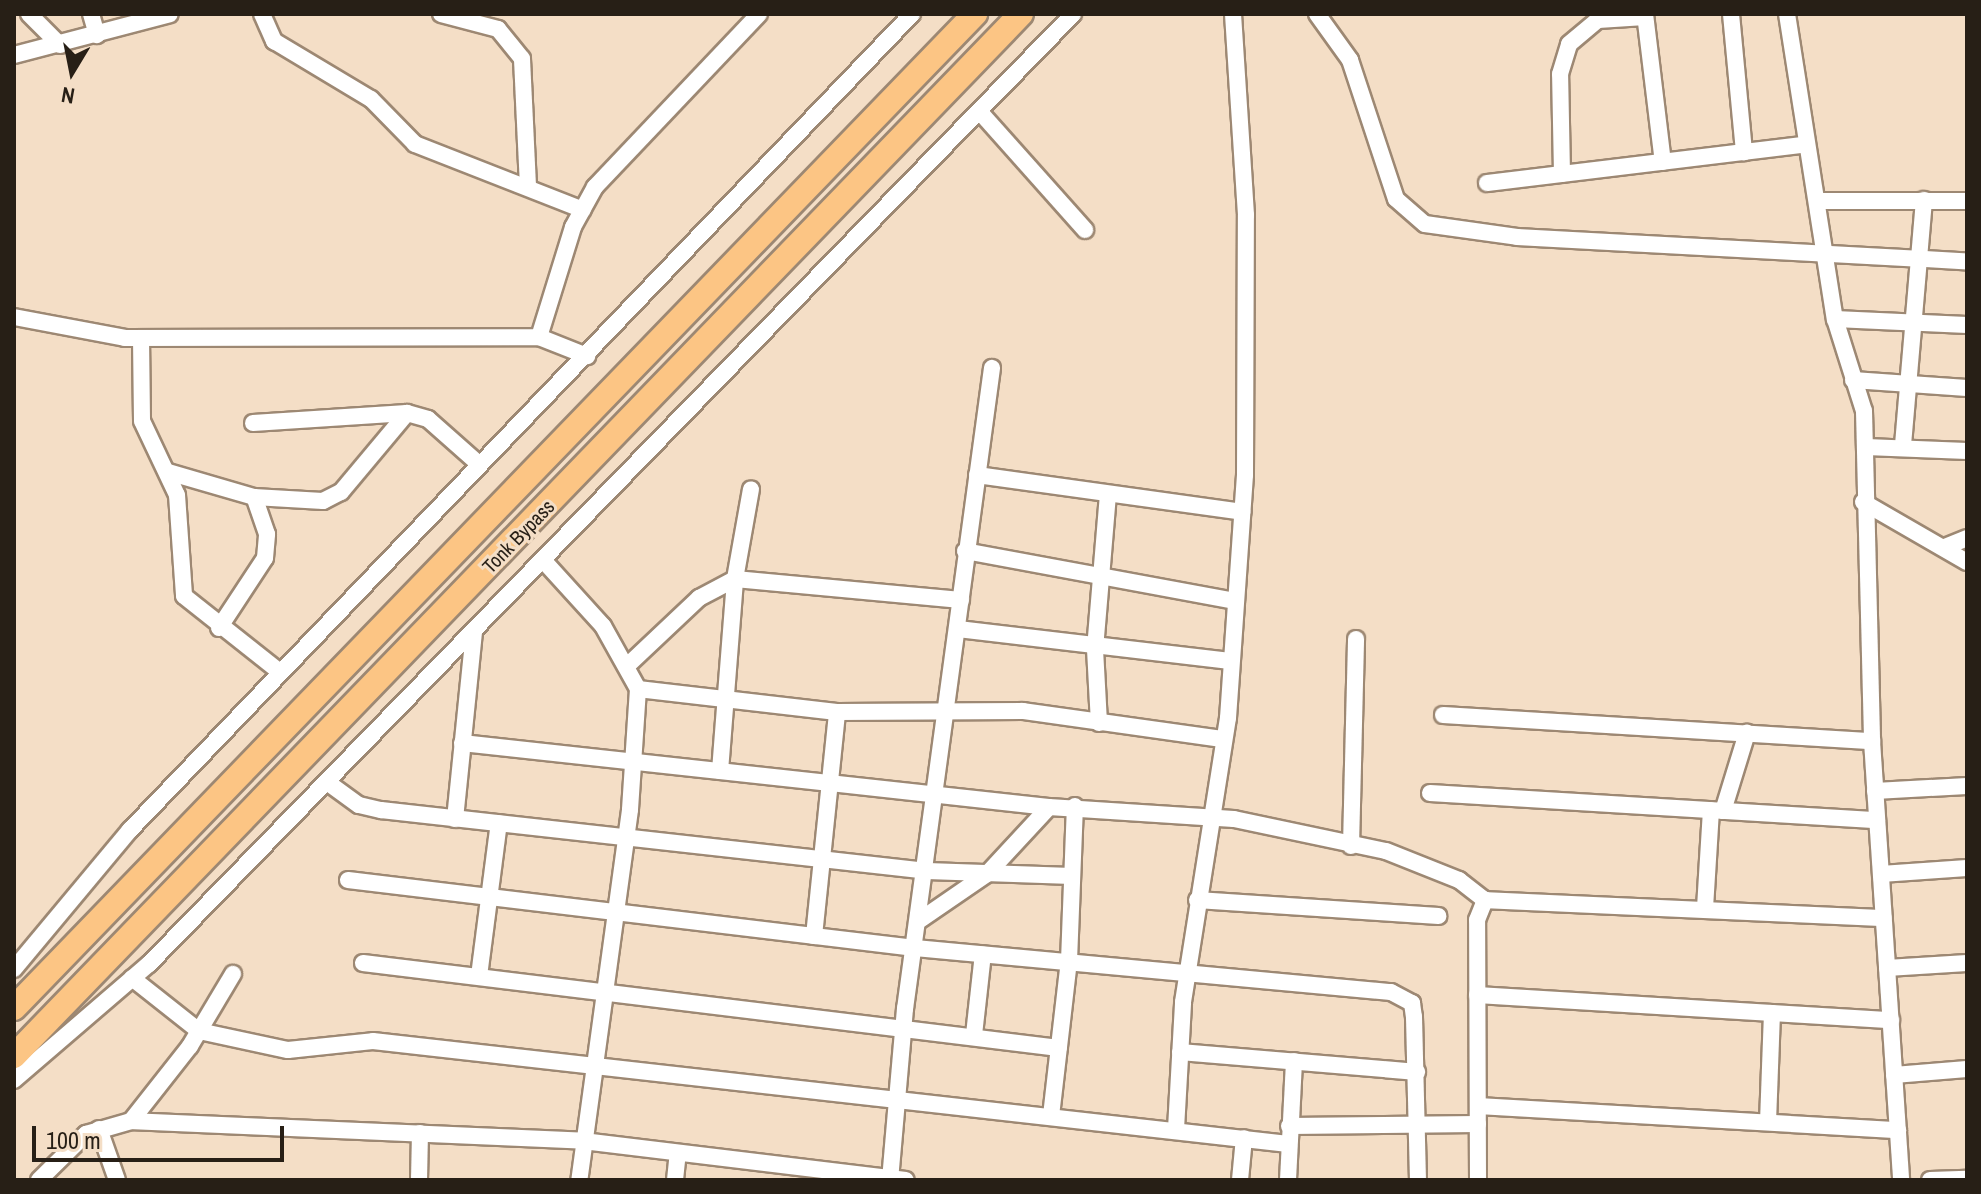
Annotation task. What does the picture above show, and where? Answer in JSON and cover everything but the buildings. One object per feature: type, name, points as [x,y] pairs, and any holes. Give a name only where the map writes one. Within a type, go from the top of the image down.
[{"type":"highway","points":[[14,1008],[975,14]]},
{"type":"highway","name":"Tonk Bypass","points":[[14,1056],[1021,14]]},
{"type":"street","points":[[29,14],[60,45]]},
{"type":"street","points":[[91,14],[97,35]]},
{"type":"street","points":[[14,55],[170,14]]},
{"type":"street","points":[[262,14],[274,41],[371,99],[415,144],[583,210]]},
{"type":"street","points":[[441,14],[498,29],[522,59],[528,187]]},
{"type":"street","points":[[539,337],[583,210],[605,175],[759,14]]},
{"type":"street","points":[[16,962],[130,830],[912,14]]},
{"type":"street","points":[[14,1080],[132,978],[327,782],[1073,14]]},
{"type":"street","points":[[1176,1129],[1187,971],[1223,739],[1242,512],[1246,215],[1233,14]]},
{"type":"street","points":[[1317,14],[1350,60],[1396,199],[1425,224],[1517,237],[1825,256],[1967,261]]},
{"type":"street","points":[[1731,14],[1744,152]]},
{"type":"street","points":[[1787,14],[1803,145],[1817,201],[1835,319],[1853,380],[1866,447],[1863,502],[1872,741],[1901,1180]]},
{"type":"street","points":[[1562,174],[1560,74],[1569,44],[1598,20],[1645,16],[1663,162]]},
{"type":"street","points":[[980,112],[1085,230]]},
{"type":"street","points":[[1487,183],[1803,145]]},
{"type":"street","points":[[1903,445],[1924,200]]},
{"type":"street","points":[[1817,201],[1967,201]]},
{"type":"street","points":[[14,317],[141,338],[539,337],[587,356]]},
{"type":"street","points":[[1835,319],[1967,325]]},
{"type":"street","points":[[141,338],[142,421],[168,472],[181,523],[184,596],[219,628],[280,672]]},
{"type":"street","points":[[39,1180],[99,1129],[131,1121],[583,1141],[896,1179],[904,1025],[938,795],[965,551],[992,368]]},
{"type":"street","points":[[1853,380],[1967,388]]},
{"type":"street","points":[[253,423],[407,413],[428,419],[480,465]]},
{"type":"street","points":[[168,472],[254,497],[290,503],[333,497],[407,413]]},
{"type":"street","points":[[1866,447],[1903,445],[1967,451]]},
{"type":"street","points":[[977,475],[1242,512]]},
{"type":"street","points":[[720,771],[735,579],[751,489]]},
{"type":"street","points":[[1099,723],[1095,649],[1098,574],[1108,495]]},
{"type":"street","points":[[219,628],[265,558],[267,534],[254,497]]},
{"type":"street","points":[[1863,502],[1967,562]]},
{"type":"street","points":[[1945,547],[1967,538]]},
{"type":"street","points":[[965,551],[1234,601]]},
{"type":"street","points":[[543,560],[628,665],[638,689],[626,837],[579,1180]]},
{"type":"street","points":[[628,665],[699,598],[735,579],[961,600]]},
{"type":"street","points":[[958,629],[1095,649],[1230,661]]},
{"type":"street","points":[[455,819],[474,631]]},
{"type":"street","points":[[1351,846],[1356,639]]},
{"type":"street","points":[[638,689],[837,712],[948,717],[1023,711],[1223,739]]},
{"type":"street","points":[[814,936],[837,712]]},
{"type":"street","points":[[1443,715],[1872,741]]},
{"type":"street","points":[[1705,908],[1717,810],[1747,733]]},
{"type":"street","points":[[462,743],[831,780],[1049,807],[1075,806],[1211,816],[1425,865],[1485,900],[1884,918]]},
{"type":"street","points":[[327,782],[359,805],[455,819],[927,871],[1072,876]]},
{"type":"street","points":[[1875,791],[1967,786]]},
{"type":"street","points":[[1430,793],[1877,820]]},
{"type":"street","points":[[1051,1116],[1069,961],[1075,806]]},
{"type":"street","points":[[920,920],[987,874],[1049,807]]},
{"type":"street","points":[[479,976],[499,823]]},
{"type":"street","points":[[1881,874],[1967,868]]},
{"type":"street","points":[[348,880],[915,948],[1187,971],[1403,995],[1414,1017],[1418,1180]]},
{"type":"street","points":[[1197,900],[1438,916]]},
{"type":"street","points":[[1478,1180],[1477,920],[1485,900]]},
{"type":"street","points":[[974,1035],[983,954]]},
{"type":"street","points":[[363,963],[904,1025],[1059,1048]]},
{"type":"street","points":[[1887,968],[1967,963]]},
{"type":"street","points":[[131,1121],[199,1031],[233,974]]},
{"type":"street","points":[[132,978],[199,1031],[288,1050],[373,1041],[1288,1144]]},
{"type":"street","points":[[1477,995],[1891,1020]]},
{"type":"street","points":[[1768,1122],[1772,1013]]},
{"type":"street","points":[[1180,1052],[1417,1072]]},
{"type":"street","points":[[1288,1180],[1294,1061]]},
{"type":"street","points":[[1894,1075],[1967,1069]]},
{"type":"street","points":[[1478,1106],[1898,1130]]},
{"type":"street","points":[[1289,1126],[1478,1124]]},
{"type":"street","points":[[99,1129],[117,1180]]},
{"type":"street","points":[[419,1180],[420,1133]]},
{"type":"street","points":[[1240,1180],[1244,1138]]},
{"type":"street","points":[[675,1180],[678,1153]]},
{"type":"street","points":[[1930,1180],[1967,1179]]}]
